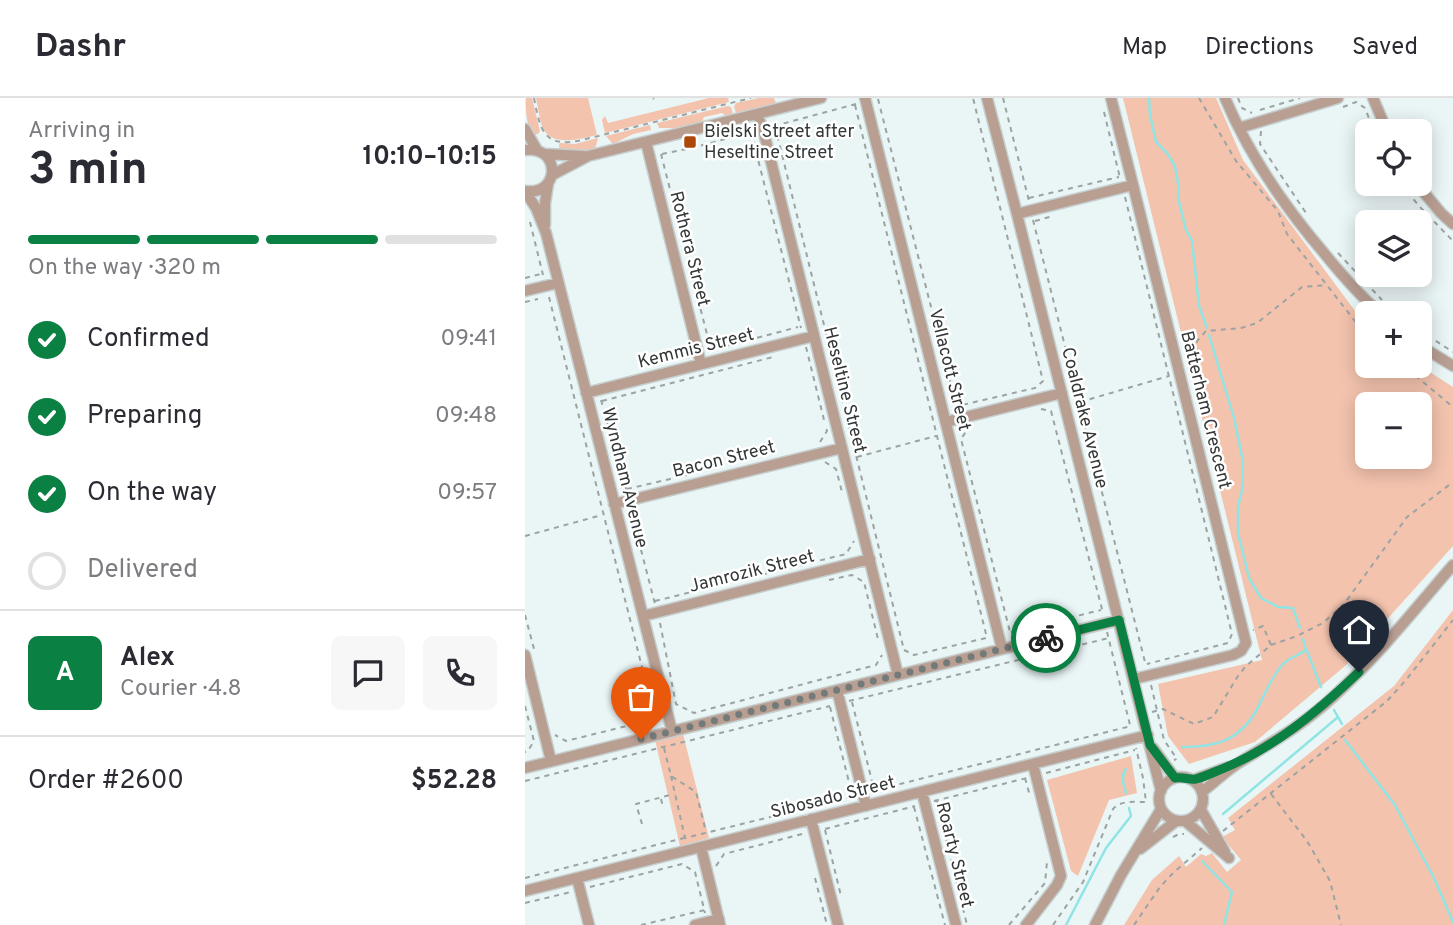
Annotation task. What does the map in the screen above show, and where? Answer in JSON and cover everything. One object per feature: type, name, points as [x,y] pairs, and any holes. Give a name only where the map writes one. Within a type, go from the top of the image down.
[{"type":"street","points":[[525,150],[588,156],[821,98]]},
{"type":"street","name":"Vellacott Street","points":[[865,98],[1002,649]]},
{"type":"street","name":"Coaldrake Avenue","points":[[986,98],[1161,791]]},
{"type":"street","name":"Batterham Crescent","points":[[1111,98],[1125,183],[1179,373],[1245,634]]},
{"type":"street","points":[[1225,98],[1238,128],[1261,168],[1300,224],[1341,274],[1368,301]]},
{"type":"street","points":[[1374,98],[1382,119]]},
{"type":"street","points":[[1238,128],[1341,102]]},
{"type":"street","name":"Heseltine Street","points":[[757,114],[763,129],[809,337],[842,447],[898,675]]},
{"type":"street","points":[[525,129],[551,164],[550,180]]},
{"type":"street","name":"Rothera Street","points":[[646,142],[701,364]]},
{"type":"street","points":[[525,191],[537,191],[588,156]]},
{"type":"street","name":"Wyndham Avenue","points":[[546,233],[544,209],[550,180]]},
{"type":"street","points":[[1017,214],[1125,183]]},
{"type":"street","name":"Wyndham Avenue","points":[[525,191],[536,208],[546,233],[672,731]]},
{"type":"street","points":[[1427,196],[1453,224]]},
{"type":"street","points":[[525,291],[558,282]]},
{"type":"street","name":"Kemmis Street","points":[[586,393],[809,337]]},
{"type":"street","points":[[1432,353],[1453,366]]},
{"type":"street","points":[[946,422],[1062,393]]},
{"type":"street","name":"Bacon Street","points":[[614,504],[627,495],[842,447]]},
{"type":"street","name":"Jamrozik Street","points":[[643,616],[870,559]]},
{"type":"street","points":[[1202,792],[1238,763],[1305,721],[1333,698],[1453,565]]},
{"type":"street","points":[[525,768],[1119,620]]},
{"type":"street","points":[[1134,679],[1147,670],[1233,655],[1246,643],[1245,634]]},
{"type":"street","points":[[525,655],[551,761]]},
{"type":"street","points":[[837,690],[866,806]]},
{"type":"street","name":"Sibosado Street","points":[[525,891],[1134,738],[1149,740]]},
{"type":"street","name":"Coaldrake Avenue","points":[[1149,740],[1175,778]]},
{"type":"street","points":[[1193,780],[1238,763]]},
{"type":"street","points":[[1026,925],[1057,886],[1061,876],[1033,764]]},
{"type":"street","points":[[1175,778],[1193,780],[1202,792],[1204,798],[1201,810],[1191,819],[1170,819],[1161,809],[1161,791],[1175,778]]},
{"type":"street","name":"Roarty Street","points":[[922,792],[955,925]]},
{"type":"street","points":[[1095,925],[1121,875],[1161,809]]},
{"type":"street","points":[[1181,821],[1229,858],[1201,810]]},
{"type":"street","points":[[811,819],[838,925]]},
{"type":"street","points":[[1134,854],[1181,821]]},
{"type":"street","points":[[695,925],[720,922],[701,847]]},
{"type":"street","points":[[577,878],[589,925]]},
{"type":"path","points":[[534,98],[543,131],[554,140],[564,142],[582,140],[751,98]]},
{"type":"path","points":[[731,98],[732,103]]},
{"type":"path","points":[[879,99],[954,397],[962,405],[1035,388],[1043,381],[973,98]]},
{"type":"path","points":[[1003,98],[1164,740],[1177,759]]},
{"type":"path","points":[[1199,98],[1236,162],[1277,211],[1287,234],[1355,321]]},
{"type":"path","points":[[1238,98],[1242,108],[1252,113],[1300,98]]},
{"type":"path","points":[[1341,102],[1356,102],[1365,108],[1369,119]]},
{"type":"path","points":[[855,105],[987,638]]},
{"type":"path","points":[[1103,111],[1125,183],[1168,376],[1232,634],[1228,643],[1147,670]]},
{"type":"path","points":[[775,126],[904,650],[914,655]]},
{"type":"path","points":[[751,132],[800,327],[809,337],[827,430],[819,444]]},
{"type":"path","points":[[1261,132],[1260,144],[1309,218]]},
{"type":"path","points":[[690,142],[692,148]]},
{"type":"path","points":[[661,154],[711,350],[800,327]]},
{"type":"path","points":[[1028,198],[1125,183]]},
{"type":"path","points":[[1411,196],[1453,241]]},
{"type":"path","points":[[525,278],[543,273],[529,215]]},
{"type":"path","points":[[1449,237],[1453,233]]},
{"type":"path","points":[[1337,253],[1382,301]]},
{"type":"path","points":[[1179,373],[1189,370],[1195,362],[1197,341],[1206,331],[1241,328],[1257,323],[1302,287],[1327,285]]},
{"type":"path","points":[[546,286],[653,712],[643,722],[566,741],[555,735]]},
{"type":"path","points":[[1432,338],[1453,352]]},
{"type":"path","points":[[601,401],[780,355]]},
{"type":"path","points":[[1079,402],[1168,376]]},
{"type":"path","points":[[1418,378],[1453,407]]},
{"type":"path","points":[[600,396],[657,612],[676,704],[694,713],[876,665],[883,656]]},
{"type":"path","points":[[1039,408],[1051,411],[1134,738],[1147,809]]},
{"type":"path","points":[[981,424],[969,427],[961,439],[1010,632]]},
{"type":"path","points":[[856,457],[937,436]]},
{"type":"path","points":[[823,461],[835,469],[842,492]]},
{"type":"path","points":[[627,495],[703,471]]},
{"type":"path","points":[[1163,709],[1195,724],[1213,717],[1246,667],[1271,645],[1323,623],[1344,604],[1407,517],[1453,482]]},
{"type":"path","points":[[525,536],[604,515]]},
{"type":"path","points":[[654,601],[846,554],[855,539]]},
{"type":"path","points":[[826,581],[852,575],[864,582],[879,643]]},
{"type":"path","points":[[1224,831],[1387,701],[1453,620]]},
{"type":"path","points":[[1245,634],[1263,626],[1271,645]]},
{"type":"path","points":[[1109,638],[852,701],[873,785],[880,789],[1131,726]]},
{"type":"path","points":[[525,706],[534,741],[525,752]]},
{"type":"path","points":[[525,781],[830,706],[851,792],[847,799],[525,878]]},
{"type":"path","points":[[664,747],[685,838]]},
{"type":"path","points":[[671,776],[696,793],[706,832]]},
{"type":"path","points":[[1025,778],[1032,802]]},
{"type":"path","points":[[1270,793],[1307,841],[1329,881],[1341,925]]},
{"type":"path","points":[[642,824],[636,804],[675,794]]},
{"type":"path","points":[[661,798],[663,807]]},
{"type":"path","points":[[937,800],[967,925]]},
{"type":"path","points":[[1053,925],[1083,882],[1113,809],[1117,804],[1125,802],[1146,802]]},
{"type":"path","points":[[913,806],[945,925]]},
{"type":"path","points":[[825,829],[843,901]]},
{"type":"path","points":[[1169,839],[1179,834],[1189,835]]},
{"type":"path","points":[[1134,925],[1160,887],[1203,847]]},
{"type":"path","points":[[716,866],[724,854]]},
{"type":"path","points":[[1009,925],[1045,883],[1047,862]]},
{"type":"path","points":[[525,904],[682,864],[695,872],[708,922]]},
{"type":"path","points":[[641,925],[705,910]]},
{"type":"shaded area","points":[[526,98],[532,98],[540,131],[538,134],[531,135]]},
{"type":"shaded area","points":[[536,98],[588,98],[597,135],[566,140],[552,137],[542,126]]},
{"type":"shaded area","points":[[709,98],[728,98],[729,102],[605,133],[602,120],[605,116],[608,123]]},
{"type":"shaded area","points":[[774,98],[776,103],[736,113],[736,103]]},
{"type":"shaded area","points":[[1123,98],[1216,98],[1243,160],[1355,311],[1355,378],[1432,378],[1432,373],[1453,387],[1453,546],[1345,666],[1255,742],[1189,764],[1168,736],[1158,684],[1262,660]]},
{"type":"shaded area","points":[[728,106],[733,114],[726,116],[722,113],[704,117],[702,122],[677,128],[659,128],[657,123]]},
{"type":"shaded area","points":[[650,125],[651,130],[633,134],[615,143],[606,136]]},
{"type":"shaded area","points":[[598,138],[595,149],[560,152],[560,143],[575,144]]},
{"type":"shaded area","points":[[1453,610],[1453,925],[1124,925],[1152,880],[1179,856],[1186,867],[1201,854],[1206,856],[1212,853],[1227,872],[1241,860],[1222,837],[1235,830],[1228,818],[1394,686]]},
{"type":"shaded area","points":[[683,734],[709,838],[680,846],[655,740]]},
{"type":"shaded area","points":[[1131,756],[1137,793],[1109,800],[1078,876],[1071,871],[1047,780]]},
{"type":"waterway","points":[[1149,98],[1156,142],[1175,166],[1178,198],[1186,230],[1192,241],[1199,306],[1207,328]]},
{"type":"waterway","points":[[1209,335],[1234,418],[1243,462],[1238,533],[1249,578],[1261,598],[1278,607],[1293,608],[1300,628]]},
{"type":"waterway","points":[[1182,747],[1215,744],[1241,730],[1256,711],[1278,669],[1306,650],[1303,639]]},
{"type":"waterway","points":[[1307,651],[1321,687]]},
{"type":"waterway","points":[[1334,710],[1342,724]]},
{"type":"waterway","points":[[1223,814],[1338,717]]},
{"type":"waterway","points":[[1345,740],[1395,805],[1434,878],[1453,922]]},
{"type":"waterway","points":[[1126,769],[1123,778],[1126,793]]},
{"type":"waterway","points":[[1066,925],[1106,848],[1131,816],[1129,808]]},
{"type":"waterway","points":[[1202,861],[1232,892],[1224,925]]},
{"type":"way so far","points":[[641,739],[1046,638]]},
{"type":"place","name":"Bielski Street after Heseltine Street","points":[[690,142]]},
{"type":"route","points":[[1046,638],[1119,620],[1150,745],[1175,778],[1193,780],[1238,763],[1272,743],[1305,721],[1359,672]]}]
